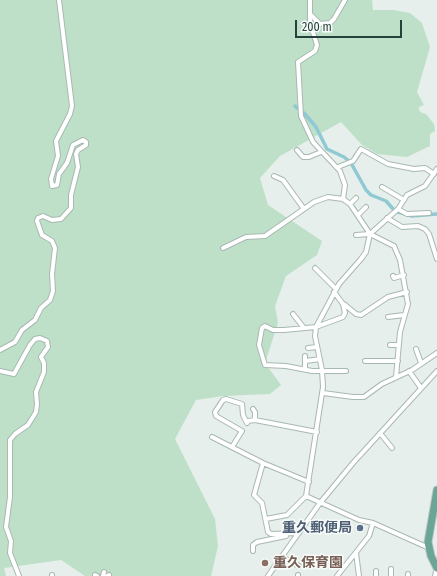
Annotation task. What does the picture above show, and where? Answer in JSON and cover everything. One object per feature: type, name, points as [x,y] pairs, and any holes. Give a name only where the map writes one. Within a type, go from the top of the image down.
[{"type":"main road","points":[[437,490],[428,536],[429,548],[437,568]]},
{"type":"street","points":[[0,350],[15,342],[22,330],[35,320],[41,308],[50,300],[53,291],[52,274],[55,248],[52,241],[42,235],[37,221],[38,218],[43,216],[52,220],[61,219],[71,208],[71,195],[78,167],[76,154],[78,150],[86,145],[86,142],[83,140],[73,145],[67,163],[59,174],[57,184],[52,186],[50,182],[58,156],[56,141],[70,114],[72,106],[59,0]]},
{"type":"street","points":[[310,0],[310,22],[317,45],[315,51],[298,62],[299,98],[303,123],[313,142],[321,152],[338,167],[345,185],[343,199]]},
{"type":"street","points":[[311,15],[320,24],[330,23],[345,0]]},
{"type":"street","points":[[266,519],[287,514],[306,496],[323,394],[322,370],[315,336],[316,327],[335,290],[362,260],[366,252],[370,234],[398,209],[408,194],[425,186],[436,171],[425,168],[414,169],[388,164],[372,156],[361,148],[355,159],[338,167]]},
{"type":"street","points":[[297,150],[303,157],[309,157],[321,152]]},
{"type":"street","points":[[274,176],[283,180],[304,209]]},
{"type":"street","points":[[382,187],[404,200]]},
{"type":"street","points":[[223,248],[246,237],[264,236],[322,197],[343,199],[350,204],[370,234],[395,247],[404,275],[408,304],[404,315],[399,345],[396,377]]},
{"type":"street","points":[[350,204],[356,198]]},
{"type":"street","points":[[358,215],[366,207]]},
{"type":"street","points":[[398,209],[407,214],[429,213]]},
{"type":"street","points":[[387,218],[402,227],[418,226],[426,230],[437,260]]},
{"type":"street","points":[[356,235],[370,234]]},
{"type":"street","points":[[315,268],[335,290],[344,304],[356,314],[361,315],[388,297],[407,292]]},
{"type":"street","points":[[393,276],[394,278],[404,275]]},
{"type":"street","points":[[344,304],[345,313],[343,317],[316,327],[273,330],[265,326],[262,328],[259,338],[265,365],[346,371]]},
{"type":"street","points":[[293,314],[304,328]]},
{"type":"street","points":[[388,318],[404,315]]},
{"type":"street","points":[[0,371],[14,374],[30,345],[35,340],[40,338],[47,341],[48,347],[41,357],[44,363],[44,372],[36,392],[38,404],[36,412],[28,425],[15,434],[10,440],[10,497],[6,527],[11,541],[10,553],[19,576]]},
{"type":"street","points":[[390,345],[399,345]]},
{"type":"street","points":[[308,348],[318,347]]},
{"type":"street","points":[[416,349],[421,363]]},
{"type":"street","points":[[323,394],[353,397],[364,396],[382,384],[409,371],[437,353]]},
{"type":"street","points":[[305,356],[305,369]]},
{"type":"street","points":[[306,361],[320,359]]},
{"type":"street","points":[[365,361],[398,361]]},
{"type":"street","points":[[409,371],[421,388]]},
{"type":"street","points":[[268,576],[296,534],[320,503],[380,433],[437,371]]},
{"type":"street","points":[[242,431],[216,416],[215,412],[223,400],[226,399],[242,404],[243,415],[247,423]]},
{"type":"street","points":[[253,409],[255,412],[254,420]]},
{"type":"street","points":[[232,447],[248,421],[254,420],[317,432]]},
{"type":"street","points":[[380,433],[392,448]]},
{"type":"street","points":[[212,437],[263,463],[309,482]]},
{"type":"street","points":[[263,463],[254,495],[262,503],[267,530],[272,534],[296,534]]},
{"type":"street","points":[[306,496],[359,520],[373,523],[429,548]]},
{"type":"street","points":[[337,576],[369,536],[373,523]]},
{"type":"street","points":[[253,552],[253,545],[257,542],[296,534]]},
{"type":"street","points":[[356,553],[359,576]]},
{"type":"street","points":[[282,557],[298,566]]},
{"type":"street","points":[[435,576],[437,568]]},
{"type":"street","points":[[391,569],[392,576]]},
{"type":"street","points":[[341,570],[342,576]]},
{"type":"green space","points":[[0,0],[372,0],[373,10],[394,10],[410,13],[422,23],[430,47],[417,92],[424,105],[419,107],[419,110],[426,114],[434,124],[435,131],[430,134],[430,146],[407,157],[377,154],[362,145],[341,122],[280,156],[260,178],[268,205],[322,241],[317,255],[286,276],[275,306],[278,323],[265,363],[281,385],[270,394],[223,396],[196,400],[175,439],[215,519],[218,546],[211,576],[85,576],[61,560],[4,568],[6,576],[0,576]]},
{"type":"waterway","points":[[304,113],[316,127],[327,149],[349,161]]},
{"type":"waterway","points":[[351,163],[366,190],[371,195],[386,201],[394,210]]},
{"type":"waterway","points":[[398,212],[412,216],[437,214]]},
{"type":"place","name":"重久郵便局","points":[[360,528]]},
{"type":"place","name":"重久保育園","points":[[265,563]]}]
